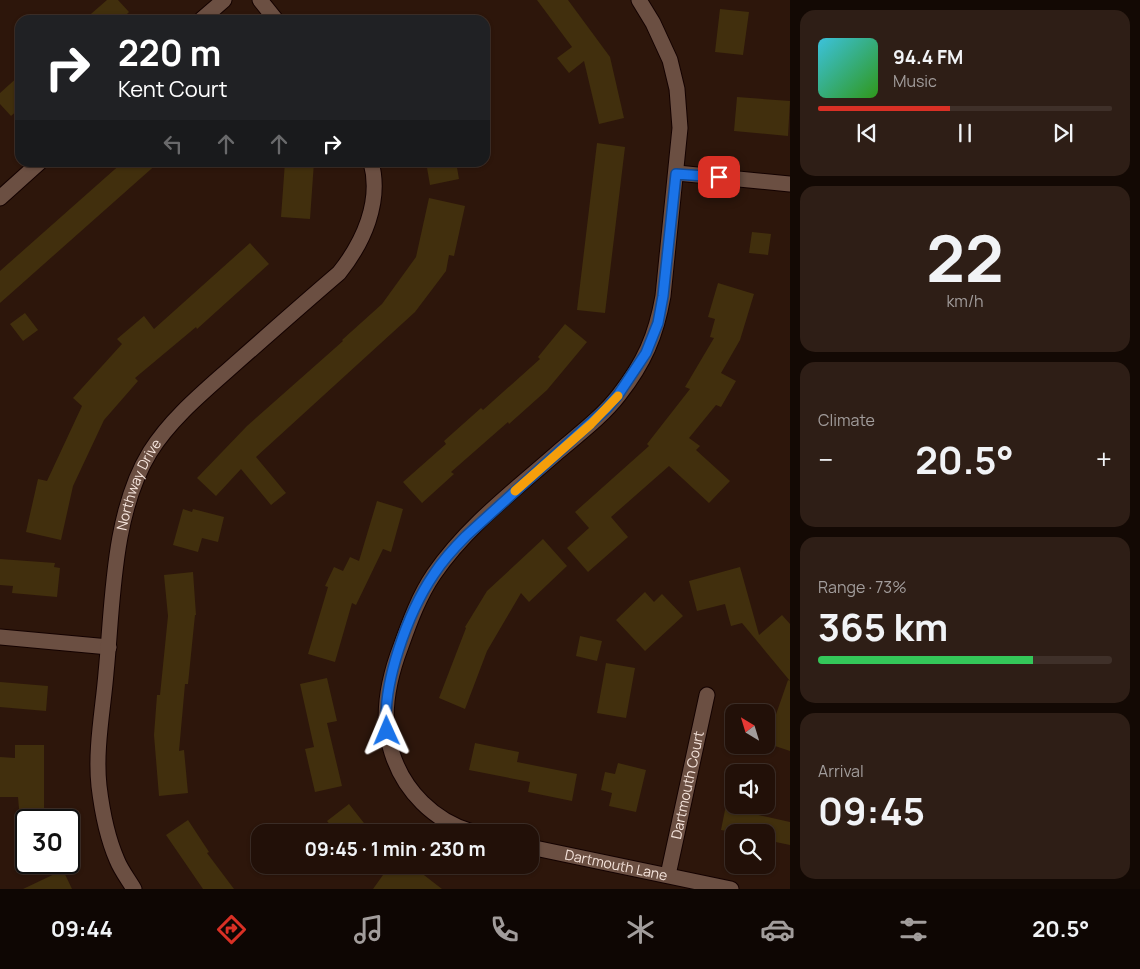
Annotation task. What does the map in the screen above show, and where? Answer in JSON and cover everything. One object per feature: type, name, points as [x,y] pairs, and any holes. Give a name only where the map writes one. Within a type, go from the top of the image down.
[{"type":"street","points":[[207,15],[224,0]]},
{"type":"street","points":[[260,0],[272,15]]},
{"type":"street","points":[[451,824],[422,803],[406,784],[396,766],[389,744],[386,719],[389,687],[397,656],[418,602],[434,574],[449,554],[488,514],[606,409],[618,395],[646,353],[658,323],[663,296],[680,128],[677,89],[670,60],[653,23],[639,0]]},
{"type":"street","points":[[0,198],[34,167]]},
{"type":"street","name":"Northway Drive","points":[[134,889],[118,861],[111,843],[99,785],[100,741],[116,567],[126,508],[134,485],[150,453],[179,416],[338,273],[352,256],[371,214],[373,185],[371,167]]},
{"type":"street","points":[[676,174],[790,184]]},
{"type":"street","points":[[0,636],[109,647]]},
{"type":"street","name":"Dartmouth Court","points":[[668,875],[707,695]]},
{"type":"street","name":"Dartmouth Lane","points":[[539,849],[731,889]]},
{"type":"building","points":[[107,0],[118,0],[129,12],[126,15],[90,15]]},
{"type":"building","points":[[537,0],[568,0],[610,57],[624,118],[599,124],[584,61],[569,73],[557,58],[572,47]]},
{"type":"building","points":[[720,9],[749,12],[743,55],[715,52]]},
{"type":"building","points":[[15,80],[15,112],[11,116],[0,104],[0,93]]},
{"type":"building","points":[[737,97],[790,101],[788,136],[734,131]]},
{"type":"building","points":[[597,143],[625,147],[605,313],[577,310]]},
{"type":"building","points":[[117,167],[153,167],[0,303],[0,271]]},
{"type":"building","points":[[285,167],[314,167],[310,219],[281,217]]},
{"type":"building","points":[[427,167],[457,167],[459,179],[430,185]]},
{"type":"building","points":[[429,198],[465,206],[454,256],[449,255],[446,271],[415,312],[256,457],[286,493],[271,505],[241,469],[216,496],[197,478],[247,426],[382,304],[416,257]]},
{"type":"building","points":[[752,232],[771,234],[768,255],[749,253]]},
{"type":"building","points":[[250,243],[269,264],[197,329],[196,327],[135,378],[138,381],[104,420],[73,486],[61,540],[26,532],[38,479],[47,481],[82,406],[73,398],[122,344],[117,339],[144,316],[154,329]]},
{"type":"building","points":[[718,283],[754,294],[740,340],[721,373],[736,381],[721,407],[716,405],[689,438],[700,446],[696,450],[730,481],[709,503],[669,466],[611,517],[628,537],[588,572],[567,548],[589,528],[575,512],[649,446],[647,444],[690,389],[685,387],[714,338],[710,337],[715,319],[708,317]]},
{"type":"building","points":[[25,313],[38,330],[23,341],[10,324]]},
{"type":"building","points":[[565,324],[587,342],[547,390],[451,472],[454,474],[422,503],[403,482],[446,444],[444,441],[481,408],[483,410],[540,359],[538,357]]},
{"type":"building","points":[[377,501],[403,509],[391,552],[383,549],[356,605],[352,603],[335,662],[308,654],[328,587],[325,586],[334,567],[343,571],[350,557],[359,561]]},
{"type":"building","points":[[183,509],[192,512],[193,509],[224,517],[218,542],[202,538],[198,552],[173,545]]},
{"type":"building","points":[[543,539],[567,566],[529,602],[521,593],[487,651],[465,709],[439,698],[465,627],[487,591]]},
{"type":"building","points":[[0,559],[55,563],[54,567],[60,568],[57,597],[12,593],[13,586],[0,585]]},
{"type":"building","points":[[740,567],[759,635],[782,615],[790,624],[790,681],[742,623],[731,626],[725,604],[697,611],[689,581]]},
{"type":"building","points":[[193,572],[196,615],[188,684],[185,684],[179,751],[184,750],[188,793],[159,796],[154,735],[157,695],[160,695],[168,616],[164,575]]},
{"type":"building","points":[[645,592],[654,602],[662,594],[683,616],[645,651],[616,620]]},
{"type":"building","points":[[580,636],[602,641],[597,661],[576,656]]},
{"type":"building","points":[[606,663],[635,668],[626,718],[597,713]]},
{"type":"building","points":[[327,678],[337,721],[327,723],[342,786],[315,792],[305,749],[314,747],[300,684]]},
{"type":"building","points":[[788,680],[790,681],[790,751],[775,746],[775,717]]},
{"type":"building","points":[[0,682],[48,686],[46,711],[0,707]]},
{"type":"building","points":[[475,743],[519,752],[517,762],[577,774],[572,801],[528,792],[530,782],[469,770]]},
{"type":"building","points":[[15,745],[44,745],[44,809],[19,809],[18,797],[0,797],[0,757],[15,758]]},
{"type":"building","points":[[618,763],[646,770],[636,812],[609,806],[612,793],[601,790],[605,772],[615,774]]},
{"type":"building","points":[[349,804],[365,824],[329,824],[327,821]]},
{"type":"building","points":[[725,810],[725,814],[754,814],[790,822],[790,845],[775,842],[775,824],[725,824],[725,831],[721,830]]},
{"type":"building","points":[[188,820],[209,852],[207,853],[234,889],[203,889],[166,835]]},
{"type":"building","points":[[55,874],[65,874],[72,889],[23,889]]},
{"type":"building","points":[[382,874],[423,874],[442,889],[373,889],[383,875]]},
{"type":"slow traffic","points":[[515,491],[591,424],[618,396]]},
{"type":"route","points":[[387,731],[386,719],[389,687],[397,656],[415,608],[424,590],[449,554],[466,536],[488,514],[591,424],[606,409],[629,380],[646,353],[658,323],[663,296],[676,174],[719,177]]}]
